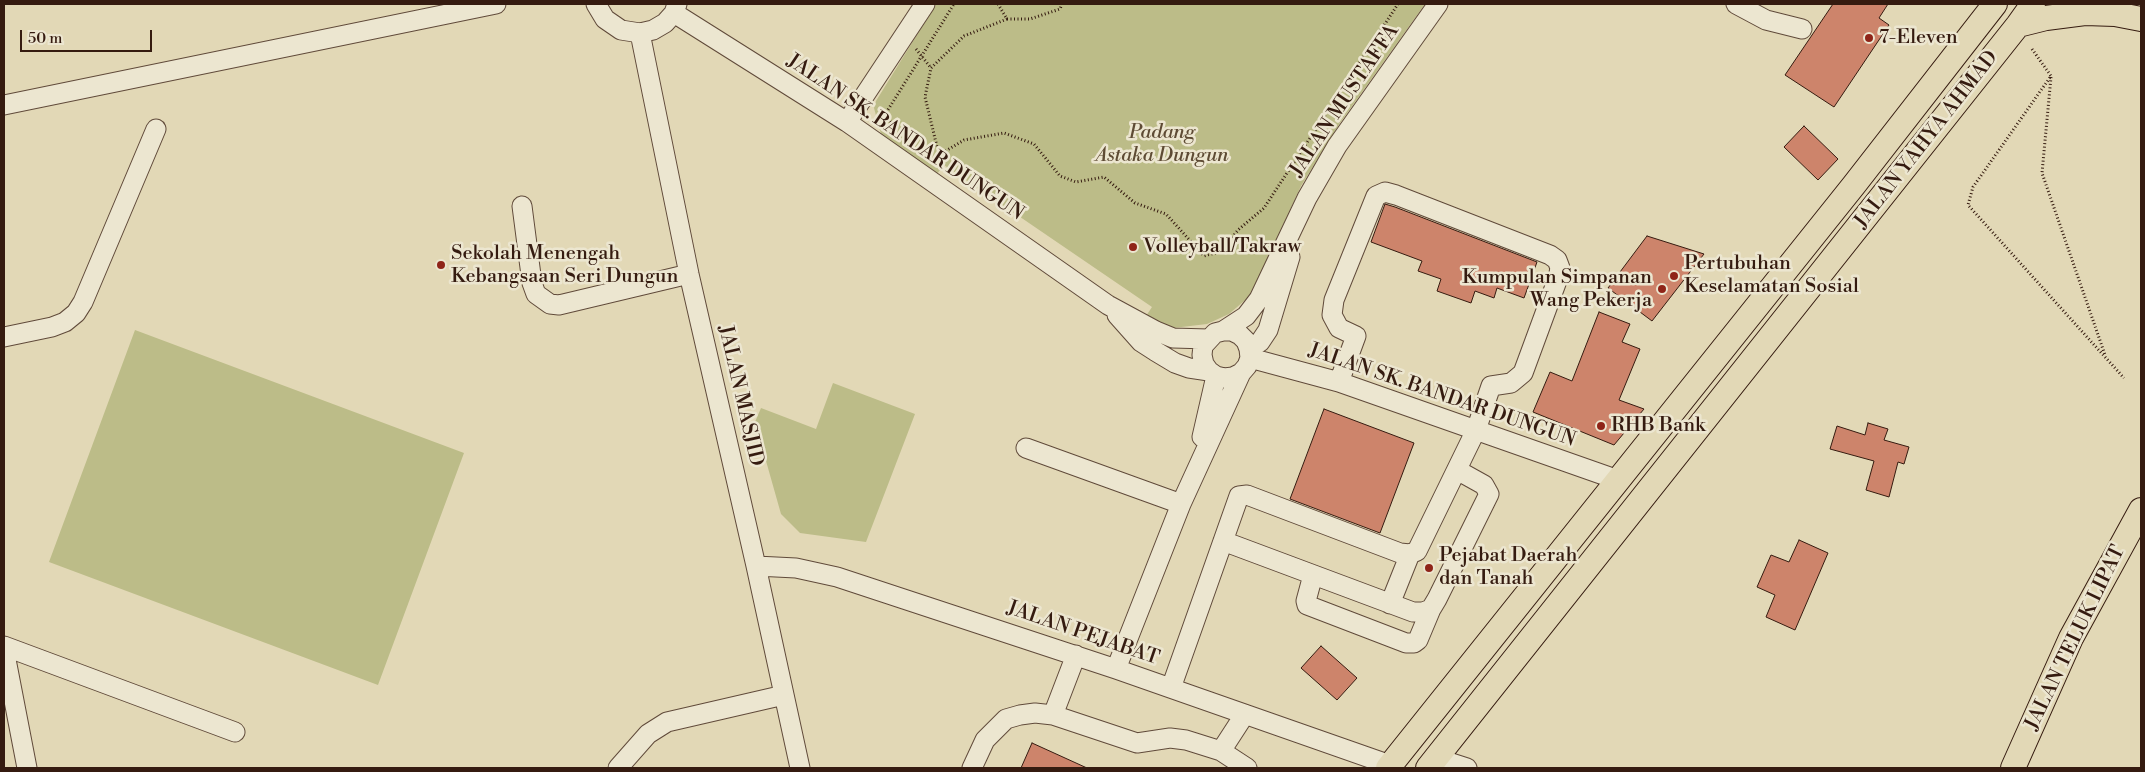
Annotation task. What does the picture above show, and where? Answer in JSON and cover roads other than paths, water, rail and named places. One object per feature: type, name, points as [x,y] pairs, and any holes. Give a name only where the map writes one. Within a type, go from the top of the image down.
[{"type":"main road","points":[[1964,44],[1972,4]]},
{"type":"main road","name":"JALAN YAHYA AHMAD","points":[[1389,767],[1994,4]]},
{"type":"main road","name":"JALAN YAHYA AHMAD","points":[[1435,765],[2018,26],[2033,4]]},
{"type":"main road","points":[[2113,4],[2141,15]]},
{"type":"main road","points":[[2018,26],[2046,18],[2085,13],[2115,14],[2141,19]]},
{"type":"main road","name":"JALAN TELUK LIPAT","points":[[2013,768],[2072,638],[2141,510]]},
{"type":"street","points":[[4,105],[496,4]]},
{"type":"street","points":[[596,4],[605,19],[621,30],[640,33],[653,30],[665,23],[676,8]]},
{"type":"street","points":[[847,122],[925,4]]},
{"type":"street","name":"JALAN MUSTAFFA","points":[[1215,335],[1246,316],[1259,299],[1307,198],[1338,146],[1438,4]]},
{"type":"street","points":[[1736,4],[1766,20],[1802,29]]},
{"type":"street","name":"JALAN SK. BANDAR DUNGUN","points":[[676,8],[847,122],[1108,305],[1173,338],[1215,335]]},
{"type":"street","name":"JALAN MASJID","points":[[640,33],[689,274],[800,768]]},
{"type":"street","points":[[4,337],[52,327],[65,322],[76,313],[84,302],[156,129]]},
{"type":"street","points":[[1171,688],[1239,496],[1247,495],[1400,553],[1410,554],[1417,551],[1476,430],[1491,386],[1511,383],[1523,373],[1560,268],[1557,260],[1550,255],[1396,195],[1385,192],[1376,196],[1334,300],[1332,315],[1339,328],[1356,336],[1339,382]]},
{"type":"street","name":"JALAN MUSTAFFA","points":[[1116,668],[1194,475],[1247,360],[1268,330],[1307,198]]},
{"type":"street","points":[[522,206],[532,283],[536,294],[550,304],[559,305],[689,274]]},
{"type":"street","name":"JALAN SK. BANDAR DUNGUN","points":[[1108,305],[1141,342],[1175,363],[1212,374]]},
{"type":"street","points":[[1232,331],[1246,341],[1247,360],[1234,377],[1224,378],[1212,374],[1204,364],[1203,346],[1215,335],[1232,331]]},
{"type":"street","name":"JALAN SK. BANDAR DUNGUN","points":[[1247,360],[1339,382],[1618,480]]},
{"type":"street","name":"JALAN MUSTAFFA","points":[[1194,475],[1212,374]]},
{"type":"street","points":[[1026,448],[1181,504]]},
{"type":"street","points":[[1313,576],[1306,601],[1307,606],[1406,643],[1414,643],[1418,640],[1431,609],[1489,494],[1484,485],[1457,470]]},
{"type":"street","points":[[1223,541],[1413,612],[1423,612],[1431,609]]},
{"type":"street","points":[[1390,604],[1410,554]]},
{"type":"street","name":"JALAN PEJABAT","points":[[756,566],[816,570],[1116,668],[1389,767]]},
{"type":"street","points":[[4,648],[235,732]]},
{"type":"street","points":[[4,648],[27,768]]},
{"type":"street","points":[[1053,714],[1076,655]]},
{"type":"street","points":[[618,768],[648,734],[667,722],[784,695]]},
{"type":"street","points":[[972,768],[985,740],[1006,719],[1035,713],[1053,714],[1137,743],[1170,738],[1186,740],[1221,751],[1248,768]]},
{"type":"street","points":[[1221,751],[1245,714]]},
{"type":"street","points":[[1435,765],[1467,768]]},
{"type":"place","name":"7-Eleven","points":[[1869,38]]},
{"type":"place","name":"Volleyball/Takraw","points":[[1133,247]]},
{"type":"place","name":"Sekolah Menengah Kebangsaan Seri Dungun","points":[[441,265]]},
{"type":"place","name":"Pertubuhan Keselamatan Sosial","points":[[1674,276]]},
{"type":"place","name":"Kumpulan Simpanan Wang Pekerja","points":[[1662,289]]},
{"type":"place","name":"RHB Bank","points":[[1601,426]]},
{"type":"place","name":"Pejabat Daerah dan Tanah","points":[[1429,568]]},
{"type":"park label","name":"Padang Astaka Dungun","points":[[1162,144]]}]
